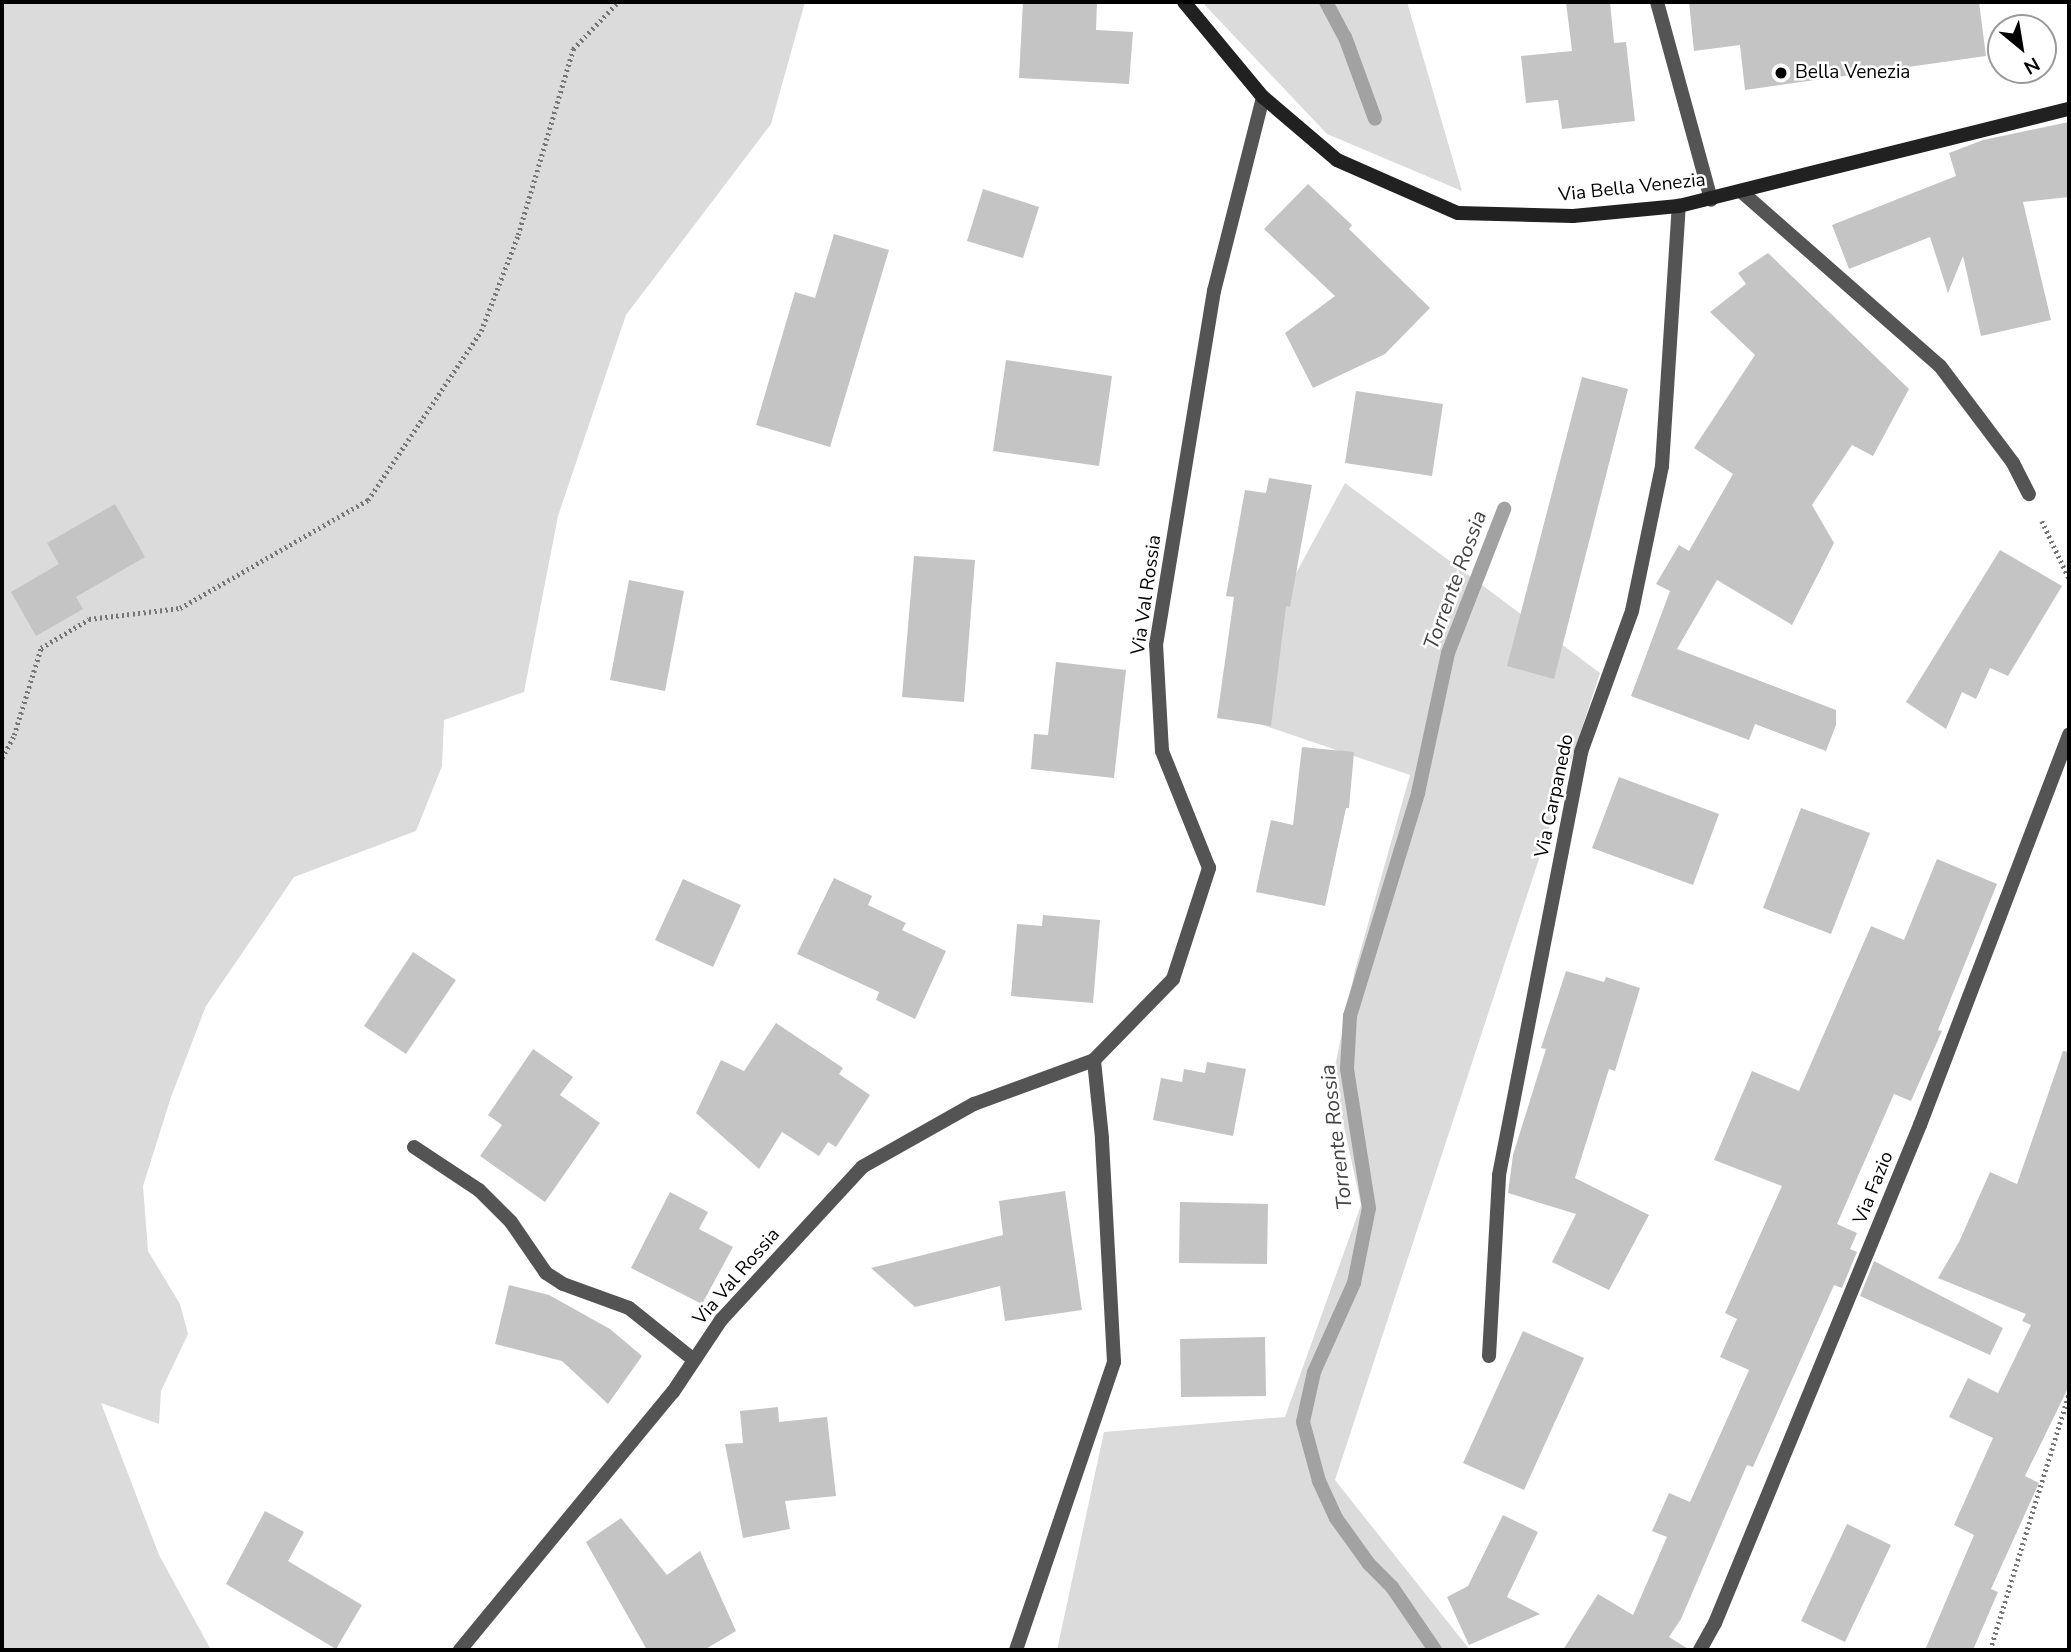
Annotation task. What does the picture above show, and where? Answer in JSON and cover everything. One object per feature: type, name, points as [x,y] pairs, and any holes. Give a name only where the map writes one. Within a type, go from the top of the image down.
[{"type":"main road","name":"Via Bella Venezia","points":[[1184,2],[1263,97],[1337,160],[1458,213],[1573,216],[1679,206],[1743,193],[1848,162],[2069,109]]},
{"type":"street","points":[[1657,2],[1711,200]]},
{"type":"street","name":"Via Val Rossia","points":[[460,1650],[673,1392],[721,1320],[862,1167],[974,1104],[1094,1059],[1173,979],[1209,869],[1162,751],[1156,645],[1214,291],[1263,97]]},
{"type":"street","points":[[1743,193],[1940,366],[2013,463],[2029,495]]},
{"type":"street","name":"Via Carpanedo","points":[[1489,1356],[1499,1175],[1504,1147],[1581,752],[1632,611],[1662,466],[1679,206]]},
{"type":"street","name":"Via Fazio","points":[[1700,1650],[1715,1623],[1920,1125],[2069,734]]},
{"type":"street","points":[[1016,1650],[1114,1362],[1102,1138],[1094,1059]]},
{"type":"street","points":[[414,1147],[478,1190],[511,1222],[546,1273],[563,1284],[629,1308],[694,1360]]},
{"type":"path","points":[[2,758],[14,735],[41,648],[89,619],[180,607],[368,500],[481,331],[518,235],[573,49],[618,2]]},
{"type":"path","points":[[2029,495],[2069,578]]},
{"type":"path","points":[[1990,1650],[2069,1394]]},
{"type":"shaded area","points":[[2,2],[805,2],[771,124],[626,315],[558,516],[524,692],[444,720],[442,766],[416,831],[294,877],[206,1006],[171,1097],[143,1186],[148,1251],[180,1304],[188,1334],[161,1391],[159,1424],[101,1403],[159,1555],[211,1650],[2,1650]]},
{"type":"shaded area","points":[[1202,2],[1407,2],[1462,191],[1327,134]]},
{"type":"shaded area","points":[[1345,483],[1600,673],[1335,1480],[1470,1650],[1057,1650],[1104,1432],[1285,1417],[1361,1205],[1333,1076],[1355,970],[1410,775],[1221,711]]},
{"type":"building","points":[[1023,2],[1097,2],[1096,30],[1133,32],[1129,84],[1019,78]]},
{"type":"building","points":[[1566,2],[1610,2],[1614,43],[1626,42],[1635,121],[1562,129],[1558,100],[1526,103],[1521,56],[1572,51]]},
{"type":"building","points":[[1689,2],[1979,2],[1986,56],[1745,90],[1740,45],[1694,51]]},
{"type":"building","points":[[2069,122],[2069,197],[2023,202],[2051,320],[1981,336],[1963,256],[1948,293],[1930,237],[1849,269],[1832,225],[1956,176],[1949,153],[1983,140]]},
{"type":"building","points":[[1308,184],[1352,225],[1349,229],[1430,308],[1385,354],[1313,388],[1285,333],[1335,296],[1264,229]]},
{"type":"building","points":[[983,189],[1039,207],[1023,258],[967,241]]},
{"type":"building","points":[[834,234],[889,250],[830,447],[756,425],[795,292],[815,298]]},
{"type":"building","points":[[1768,253],[1909,389],[1873,456],[1852,445],[1812,505],[1834,543],[1792,625],[1717,580],[1677,649],[1836,710],[1836,725],[1826,751],[1755,724],[1749,740],[1631,696],[1670,591],[1656,584],[1679,545],[1689,551],[1733,474],[1694,448],[1755,355],[1710,312],[1746,284],[1738,273]]},
{"type":"building","points":[[1006,360],[1112,376],[1099,466],[993,451]]},
{"type":"building","points":[[1582,377],[1628,389],[1554,679],[1507,666]]},
{"type":"building","points":[[1356,391],[1443,404],[1432,476],[1345,463]]},
{"type":"building","points":[[1269,478],[1312,485],[1290,607],[1286,606],[1271,726],[1217,718],[1234,597],[1226,596],[1245,490],[1266,493]]},
{"type":"building","points":[[115,504],[145,557],[76,597],[83,609],[36,636],[11,592],[59,564],[47,543]]},
{"type":"building","points":[[2000,550],[2062,586],[2008,676],[1990,668],[1976,699],[1962,692],[1946,729],[1906,702]]},
{"type":"building","points":[[914,556],[975,560],[964,702],[902,697]]},
{"type":"building","points":[[629,580],[684,591],[665,691],[610,680]]},
{"type":"building","points":[[1056,662],[1126,670],[1114,778],[1031,769],[1034,734],[1048,735]]},
{"type":"building","points":[[1302,747],[1354,752],[1349,808],[1346,808],[1325,906],[1256,892],[1271,820],[1293,825]]},
{"type":"building","points":[[1619,777],[1719,814],[1693,885],[1592,848]]},
{"type":"building","points":[[1801,808],[1870,833],[1831,934],[1763,908]]},
{"type":"building","points":[[1937,859],[1997,884],[1938,1030],[1942,1031],[1911,1101],[1894,1094],[1837,1224],[1857,1233],[1850,1249],[1857,1252],[1842,1288],[1834,1285],[1753,1467],[1747,1465],[1681,1619],[1669,1637],[1690,1650],[1563,1650],[1598,1594],[1633,1615],[1667,1537],[1652,1531],[1669,1493],[1690,1502],[1749,1370],[1720,1357],[1737,1319],[1725,1313],[1782,1186],[1714,1160],[1752,1071],[1799,1091],[1871,926],[1904,940]]},
{"type":"building","points":[[834,878],[872,896],[868,905],[906,923],[902,930],[946,951],[915,1019],[876,1000],[879,992],[797,954]]},
{"type":"building","points":[[683,879],[741,905],[713,967],[655,940]]},
{"type":"building","points":[[1043,915],[1100,920],[1093,1003],[1011,996],[1017,924],[1042,926]]},
{"type":"building","points":[[413,952],[456,980],[406,1054],[364,1026]]},
{"type":"building","points":[[1566,971],[1604,982],[1606,977],[1640,988],[1615,1071],[1609,1069],[1575,1178],[1649,1215],[1609,1290],[1552,1262],[1576,1214],[1508,1193],[1513,1155],[1546,1049],[1541,1048]]},
{"type":"building","points":[[776,1023],[843,1068],[839,1074],[870,1095],[836,1147],[828,1142],[819,1156],[782,1132],[759,1169],[696,1113],[721,1060],[744,1071]]},
{"type":"building","points":[[533,1049],[573,1077],[560,1095],[600,1123],[545,1202],[480,1156],[502,1125],[488,1115]]},
{"type":"building","points":[[2063,1051],[2069,1052],[2069,1386],[2025,1476],[2039,1483],[1991,1589],[1998,1592],[1973,1650],[1925,1650],[1974,1535],[1954,1525],[1993,1438],[1949,1417],[1968,1378],[1998,1393],[2031,1325],[2022,1321],[2026,1314],[1938,1278],[1959,1242],[1990,1172],[2017,1184]]},
{"type":"building","points":[[1207,1062],[1246,1069],[1233,1136],[1153,1120],[1161,1078],[1182,1082],[1184,1069],[1205,1073]]},
{"type":"building","points":[[1065,1191],[1082,1310],[1005,1321],[1000,1286],[915,1307],[871,1268],[1003,1235],[999,1201]]},
{"type":"building","points":[[670,1192],[708,1212],[699,1229],[733,1247],[702,1304],[631,1268]]},
{"type":"building","points":[[1180,1202],[1268,1204],[1267,1264],[1179,1263]]},
{"type":"building","points":[[1874,1261],[2003,1328],[1990,1355],[1860,1296]]},
{"type":"building","points":[[509,1285],[549,1295],[610,1329],[642,1356],[608,1404],[562,1361],[495,1344]]},
{"type":"building","points":[[1523,1331],[1584,1358],[1524,1490],[1463,1463]]},
{"type":"building","points":[[1265,1337],[1266,1396],[1181,1397],[1180,1339]]},
{"type":"building","points":[[778,1407],[779,1422],[827,1417],[836,1496],[785,1501],[790,1529],[743,1538],[725,1444],[743,1443],[740,1411]]},
{"type":"building","points":[[265,1511],[304,1532],[288,1561],[362,1605],[336,1649],[226,1584]]},
{"type":"building","points":[[1503,1515],[1538,1532],[1507,1597],[1540,1614],[1469,1645],[1447,1597],[1468,1586]]},
{"type":"building","points":[[621,1518],[667,1575],[700,1551],[736,1631],[704,1650],[647,1650],[586,1542]]},
{"type":"building","points":[[1847,1524],[1891,1545],[1845,1642],[1801,1621]]},
{"type":"waterway","name":"Torrente Rossia","points":[[1326,2],[1345,37],[1375,119]]},
{"type":"waterway","name":"Torrente Rossia","points":[[1435,1650],[1392,1587],[1369,1564],[1336,1518],[1319,1481],[1303,1422],[1314,1372],[1354,1283],[1369,1208],[1347,1069],[1350,1016],[1418,793],[1448,653],[1504,509]]},
{"type":"place","name":"Bella Venezia","points":[[1781,73]]}]
